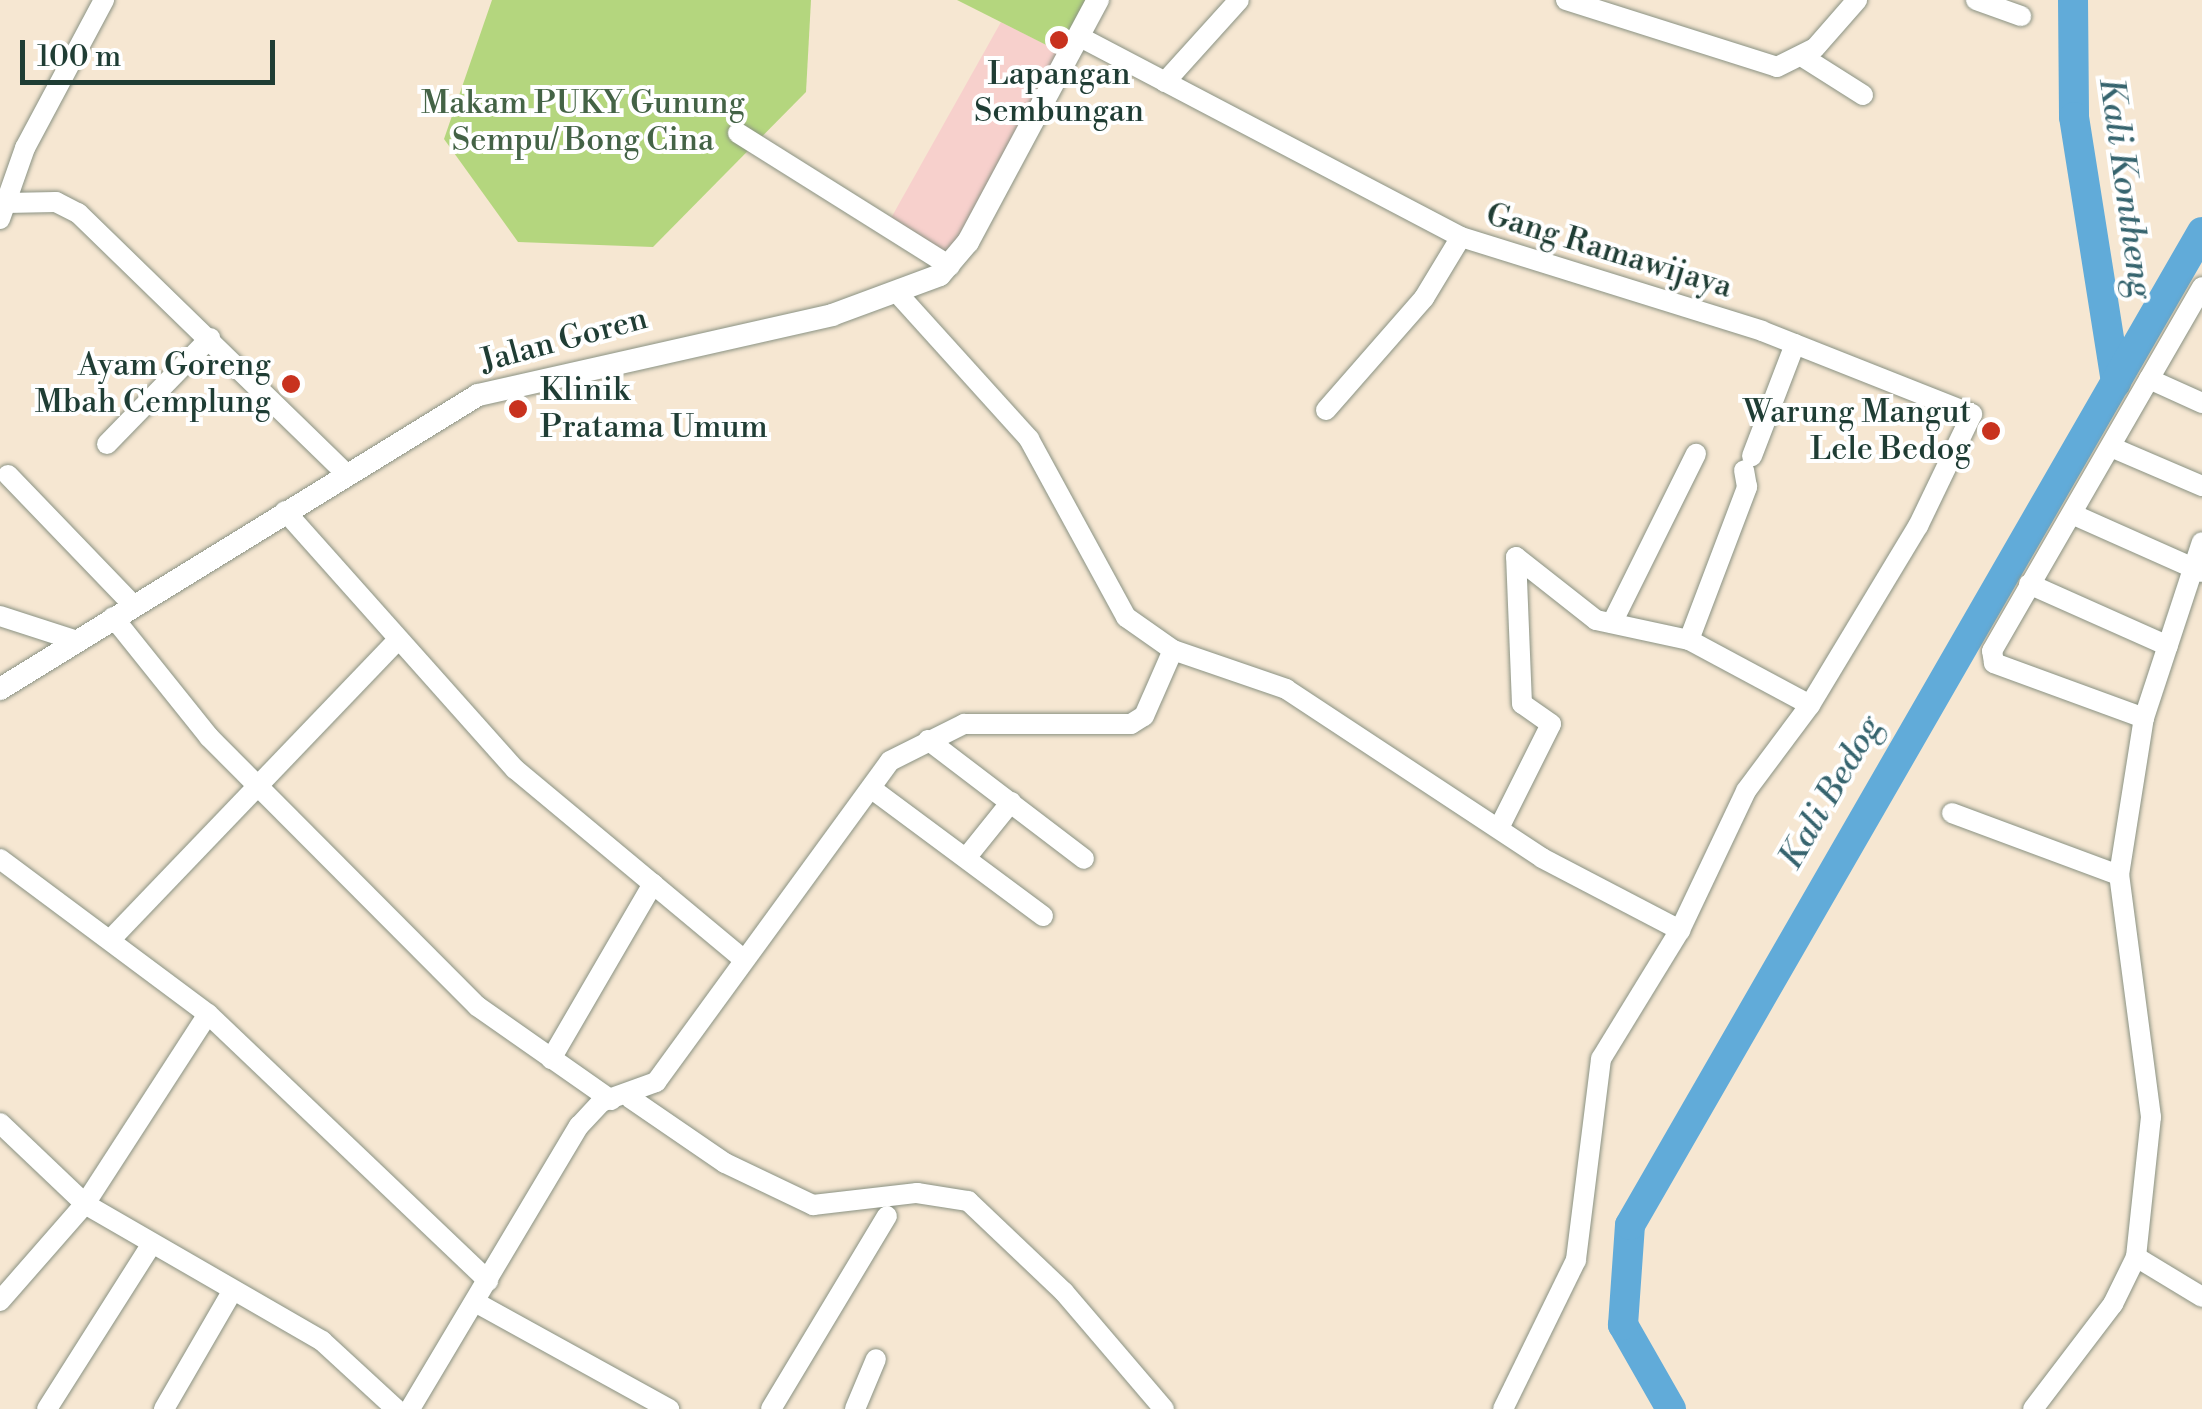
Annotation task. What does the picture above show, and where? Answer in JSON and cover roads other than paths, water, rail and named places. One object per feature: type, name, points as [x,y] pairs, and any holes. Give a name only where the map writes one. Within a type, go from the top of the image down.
[{"type":"street","points":[[3,211],[104,0]]},
{"type":"street","name":"Jalan Goren","points":[[0,689],[344,472],[478,395],[900,296],[950,266],[1098,0]]},
{"type":"street","points":[[1165,82],[1239,0]]},
{"type":"street","points":[[1566,0],[1767,66],[1804,57],[1857,0]]},
{"type":"street","points":[[1976,0],[2021,16]]},
{"type":"street","name":"Gang Ramawijaya","points":[[1080,37],[1461,236],[1795,344],[1972,414],[1918,526],[1810,705]]},
{"type":"street","points":[[1804,57],[1863,95]]},
{"type":"street","points":[[738,133],[950,266]]},
{"type":"street","points":[[3,211],[56,202],[78,213],[344,472]]},
{"type":"street","points":[[1326,410],[1424,298],[1461,236]]},
{"type":"street","points":[[2144,718],[1994,663],[2029,584],[2149,379],[2197,309],[2202,287]]},
{"type":"street","points":[[900,296],[1029,439],[1106,595],[1173,650],[1286,689],[1499,828],[1680,930]]},
{"type":"street","points":[[107,444],[210,338]]},
{"type":"street","points":[[1688,640],[1747,487],[1748,463],[1795,344]]},
{"type":"street","points":[[2149,379],[2202,402]]},
{"type":"street","points":[[2111,447],[2202,486]]},
{"type":"street","points":[[1612,622],[1696,454]]},
{"type":"street","points":[[8,475],[123,610],[255,781],[477,1006],[551,1059],[726,1163],[813,1205],[916,1193],[968,1201],[1064,1292],[1164,1409]]},
{"type":"street","points":[[284,511],[515,769],[744,960]]},
{"type":"street","points":[[2072,514],[2198,569]]},
{"type":"street","points":[[2032,1409],[2113,1304],[2136,1257],[2150,1117],[2119,875],[2144,718],[2198,569],[2202,542]]},
{"type":"street","points":[[1499,828],[1551,724],[1522,704],[1516,557],[1596,620],[1688,640],[1810,705],[1746,790],[1680,930],[1601,1059],[1576,1260],[1503,1409]]},
{"type":"street","points":[[2029,584],[2168,646]]},
{"type":"street","points":[[0,616],[40,636],[74,640]]},
{"type":"street","points":[[38,664],[40,636]]},
{"type":"street","points":[[112,938],[255,781],[398,640]]},
{"type":"street","points":[[410,1409],[579,1126],[669,1066],[744,960],[908,745],[982,722],[1131,724],[1144,716],[1173,650]]},
{"type":"street","points":[[928,740],[1084,859]]},
{"type":"street","points":[[872,789],[1043,916]]},
{"type":"street","points":[[966,858],[1010,802]]},
{"type":"street","points":[[1952,813],[2119,875]]},
{"type":"street","points":[[0,859],[112,938],[208,1014],[488,1281]]},
{"type":"street","points":[[551,1059],[653,884]]},
{"type":"street","points":[[0,1301],[86,1204],[208,1014]]},
{"type":"street","points":[[0,1123],[86,1204],[230,1295],[322,1341],[396,1409]]},
{"type":"street","points":[[771,1409],[887,1216]]},
{"type":"street","points":[[47,1409],[151,1245]]},
{"type":"street","points":[[2136,1257],[2202,1297]]},
{"type":"street","points":[[164,1409],[230,1295]]},
{"type":"street","points":[[475,1302],[668,1409]]},
{"type":"street","points":[[855,1409],[876,1359]]},
{"type":"waterway","name":"Kali Kontheng","points":[[2073,0],[2074,117],[2116,383]]},
{"type":"waterway","name":"Kali Bedog","points":[[1671,1409],[1623,1325],[1630,1225],[2202,232]]},
{"type":"place","name":"Lapangan Sembungan","points":[[1059,40]]},
{"type":"place","name":"Ayam Goreng Mbah Cemplung","points":[[291,384]]},
{"type":"place","name":"Klinik Pratama Umum","points":[[518,409]]},
{"type":"place","name":"Warung Mangut Lele Bedog","points":[[1991,431]]},
{"type":"park label","name":"Makam PUKY Gunung Sempu/ Bong Cina","points":[[583,122]]}]
